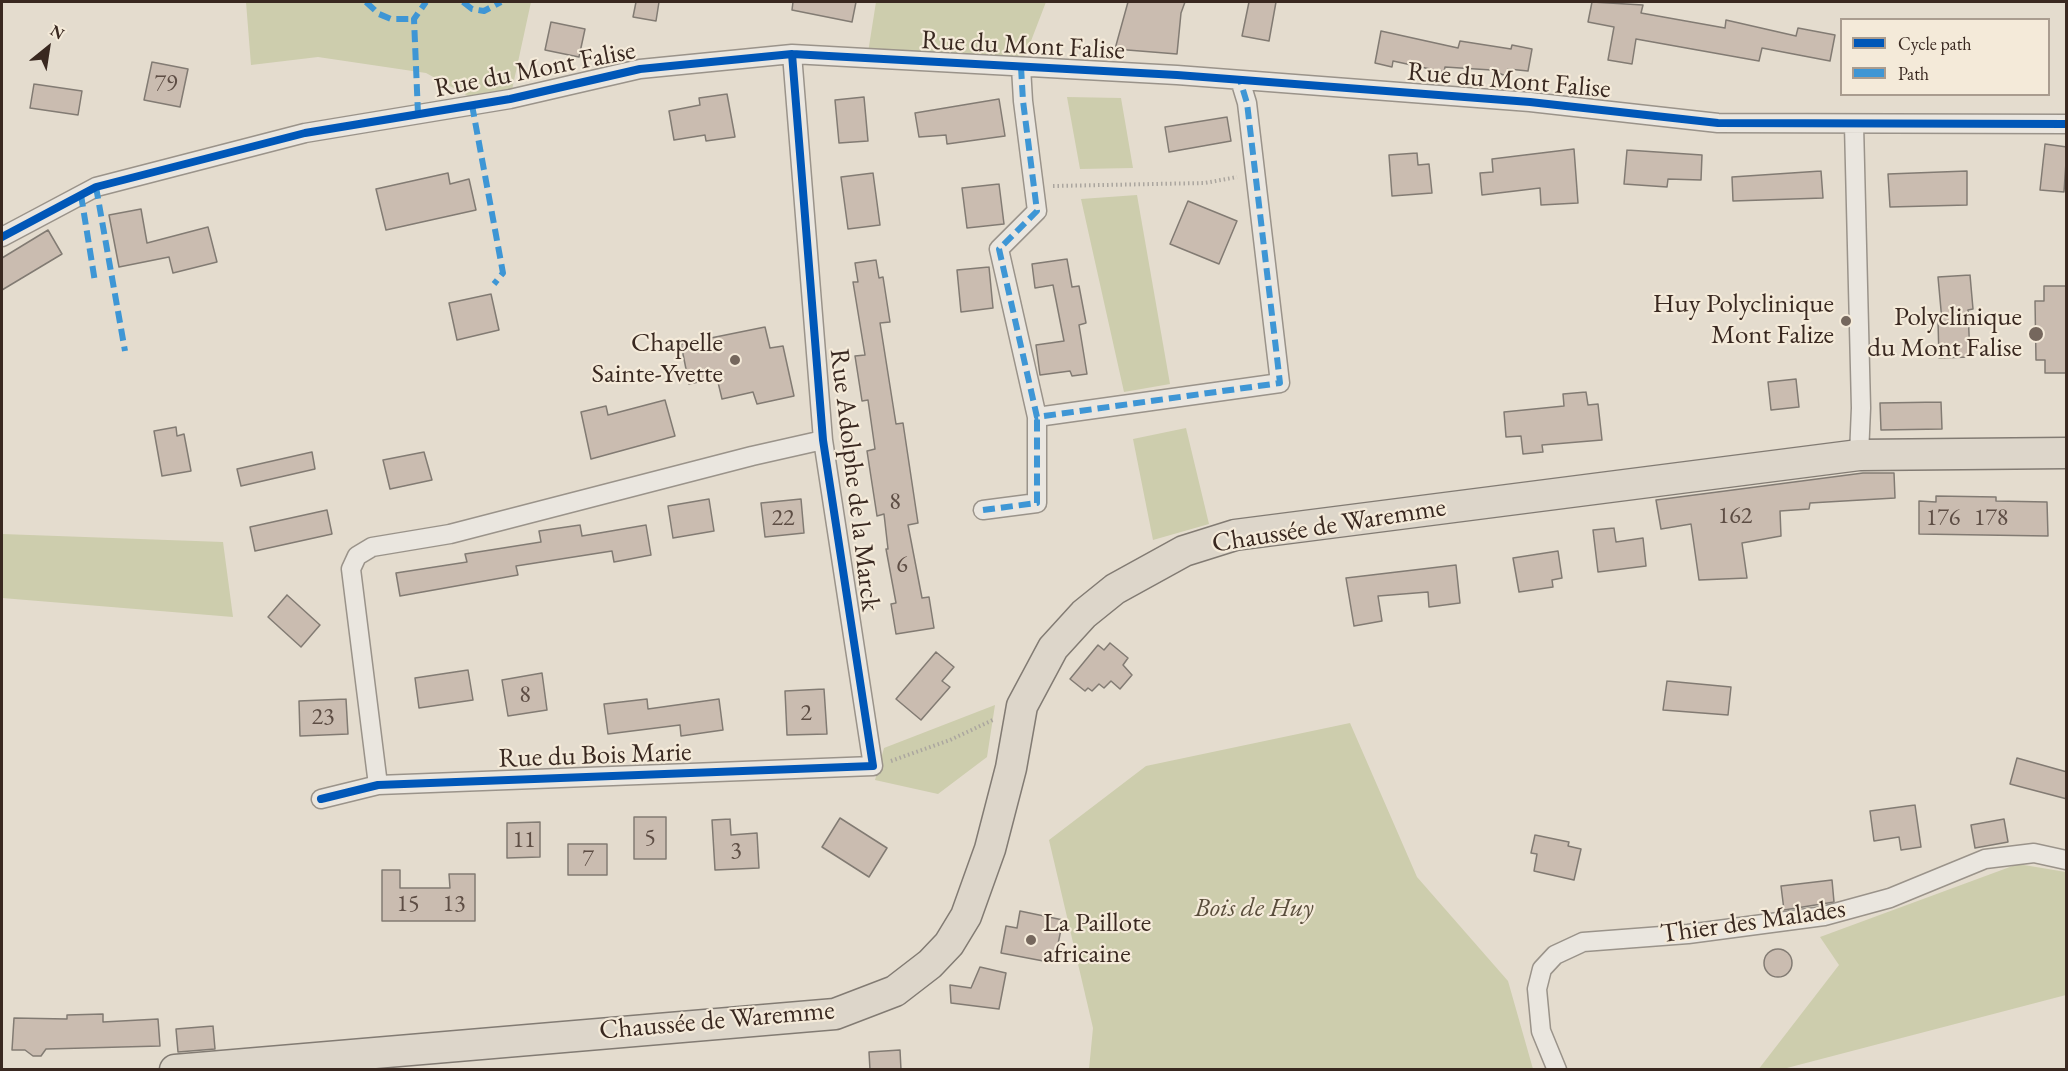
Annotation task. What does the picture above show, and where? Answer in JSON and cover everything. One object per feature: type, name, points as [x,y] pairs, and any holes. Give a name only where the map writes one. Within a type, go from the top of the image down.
[{"type":"main road","name":"Chaussée de Waremme","points":[[174,1070],[835,1014],[895,991],[930,964],[949,944],[966,916],[990,849],[1011,768],[1022,706],[1053,648],[1091,607],[1115,589],[1184,551],[1235,535],[1860,455],[2067,453]]},
{"type":"street","name":"Rue du Mont Falise","points":[[2,237],[96,188],[304,133],[510,99],[640,69],[792,54],[1240,80],[1530,102],[1718,123],[2067,124]]},
{"type":"street","name":"Rue Adolphe de la Marck","points":[[792,54],[823,440],[873,766]]},
{"type":"street","points":[[983,510],[1037,503],[1037,417],[999,249],[1038,212],[1022,67]]},
{"type":"street","points":[[1037,417],[1280,383],[1247,103],[1240,80]]},
{"type":"street","points":[[1854,125],[1861,408],[1860,455]]},
{"type":"street","points":[[378,785],[351,569],[357,556],[372,547],[450,534],[752,456],[823,440]]},
{"type":"street","name":"Rue du Bois Marie","points":[[321,799],[378,785],[873,766]]},
{"type":"street","name":"Thier des Malades","points":[[1557,1070],[1541,1031],[1537,989],[1542,969],[1555,955],[1583,942],[1688,934],[1824,916],[1890,898],[1985,859],[2034,853],[2067,860]]},
{"type":"path","points":[[1034,188],[1077,184],[1205,183],[1255,173]]},
{"type":"path","points":[[873,766],[950,740],[1022,706]]},
{"type":"green space","points":[[246,2],[531,2],[510,99],[468,96],[426,73],[318,57],[251,65]]},
{"type":"green space","points":[[876,2],[1046,2],[1021,67],[867,59]]},
{"type":"green space","points":[[1067,97],[1121,98],[1133,168],[1080,169]]},
{"type":"green space","points":[[1137,195],[1170,384],[1124,392],[1081,199]]},
{"type":"green space","points":[[1186,428],[1209,524],[1153,540],[1133,439]]},
{"type":"green space","points":[[2,534],[223,542],[233,617],[2,598]]},
{"type":"green space","points":[[995,705],[987,757],[938,794],[875,780],[884,748]]},
{"type":"green space","name":"Bois de Huy","points":[[1350,723],[1417,877],[1508,981],[1533,1069],[1089,1069],[1093,1028],[1049,840],[1146,766]]},
{"type":"green space","points":[[2018,864],[2066,872],[2066,995],[1783,1069],[1758,1070],[1839,965],[1820,937]]},
{"type":"building","points":[[636,2],[659,2],[656,21],[633,17]]},
{"type":"building","points":[[793,2],[856,2],[852,22],[792,10]]},
{"type":"building","points":[[1128,2],[1185,2],[1181,13],[1177,54],[1115,49]]},
{"type":"building","points":[[1249,2],[1276,2],[1269,41],[1242,36]]},
{"type":"building","points":[[1592,2],[1643,5],[1641,13],[1725,28],[1726,20],[1796,36],[1798,28],[1835,35],[1830,61],[1762,48],[1759,61],[1636,39],[1632,64],[1608,60],[1614,27],[1588,22]]},
{"type":"building","points":[[551,22],[585,29],[579,57],[545,50]]},
{"type":"building","points":[[1381,31],[1458,48],[1460,41],[1511,49],[1512,45],[1532,49],[1528,71],[1508,69],[1506,76],[1491,70],[1445,67],[1444,72],[1393,61],[1392,67],[1375,63]]},
{"type":"building","points":[[152,62],[188,69],[180,107],[144,100]]},
{"type":"building","points":[[34,84],[82,91],[78,115],[30,108]]},
{"type":"building","points":[[727,94],[735,137],[706,141],[705,135],[674,140],[669,111],[700,105],[699,98]]},
{"type":"building","points":[[864,97],[868,141],[839,143],[835,100]]},
{"type":"building","points":[[999,99],[1005,136],[947,144],[946,135],[919,137],[915,113]]},
{"type":"building","points":[[1227,117],[1231,141],[1169,152],[1165,127]]},
{"type":"building","points":[[2045,144],[2067,147],[2064,192],[2040,190]]},
{"type":"building","points":[[1574,149],[1578,203],[1541,205],[1540,188],[1482,195],[1480,173],[1493,172],[1492,159]]},
{"type":"building","points":[[1627,150],[1702,155],[1701,180],[1668,179],[1667,187],[1624,184]]},
{"type":"building","points":[[1417,153],[1418,165],[1429,164],[1432,193],[1392,196],[1389,155]]},
{"type":"building","points":[[1821,171],[1823,198],[1733,201],[1732,177]]},
{"type":"building","points":[[1967,171],[1967,205],[1890,207],[1888,174]]},
{"type":"building","points":[[448,173],[450,184],[469,179],[476,210],[386,230],[376,189]]},
{"type":"building","points":[[873,173],[880,225],[848,229],[841,177]]},
{"type":"building","points":[[999,184],[1004,224],[967,228],[962,188]]},
{"type":"building","points":[[1188,201],[1237,221],[1219,264],[1170,244]]},
{"type":"building","points":[[141,209],[147,243],[208,227],[217,262],[173,273],[169,257],[119,267],[109,215]]},
{"type":"building","points":[[48,230],[62,254],[2,290],[2,258]]},
{"type":"building","points":[[1067,259],[1072,287],[1079,286],[1086,323],[1079,325],[1087,374],[1072,376],[1070,371],[1040,375],[1036,345],[1064,341],[1053,285],[1035,288],[1032,264]]},
{"type":"building","points":[[876,260],[879,278],[883,277],[890,322],[880,323],[896,424],[903,423],[918,523],[908,525],[922,598],[929,597],[934,628],[896,634],[891,604],[896,603],[886,549],[888,549],[884,514],[877,516],[867,451],[875,449],[868,400],[862,401],[855,356],[865,355],[853,282],[858,282],[855,263]]},
{"type":"building","points":[[989,267],[993,308],[961,312],[957,270]]},
{"type":"building","points":[[1970,275],[1973,309],[1968,310],[1970,357],[1939,358],[1938,321],[1942,321],[1938,277]]},
{"type":"building","points":[[2044,286],[2067,286],[2067,373],[2045,373],[2045,360],[2036,360],[2035,301],[2044,301]]},
{"type":"building","points":[[491,294],[499,330],[457,340],[449,303]]},
{"type":"building","name":"Chapelle Sainte-Yvette","points":[[765,327],[770,348],[783,346],[794,396],[757,404],[753,392],[722,399],[717,378],[689,384],[681,344]]},
{"type":"building","points":[[1796,379],[1799,407],[1771,410],[1768,382]]},
{"type":"building","points":[[1586,392],[1588,405],[1598,404],[1602,440],[1542,445],[1543,452],[1523,454],[1521,436],[1506,437],[1504,412],[1564,406],[1563,394]]},
{"type":"building","points":[[665,400],[675,436],[591,459],[581,412],[606,406],[608,415]]},
{"type":"building","points":[[1941,402],[1942,429],[1881,430],[1880,403]]},
{"type":"building","points":[[176,427],[177,436],[184,434],[191,471],[162,476],[154,431]]},
{"type":"building","points":[[312,452],[315,469],[241,486],[237,469]]},
{"type":"building","points":[[424,452],[432,480],[390,489],[383,460]]},
{"type":"building","points":[[1863,473],[1894,473],[1895,498],[1810,503],[1809,509],[1780,511],[1781,536],[1742,543],[1747,578],[1699,580],[1691,524],[1661,529],[1656,500]]},
{"type":"building","points":[[1936,496],[1996,497],[1996,501],[2047,502],[2048,536],[1919,534],[1919,501],[1936,502]]},
{"type":"building","points":[[709,499],[714,531],[673,538],[668,506]]},
{"type":"building","points":[[801,499],[804,533],[765,537],[761,503]]},
{"type":"building","points":[[327,510],[332,534],[255,551],[250,527]]},
{"type":"building","points":[[580,525],[582,536],[646,525],[651,555],[614,562],[612,551],[516,566],[518,575],[400,596],[396,573],[467,562],[465,554],[541,542],[539,531]]},
{"type":"building","points":[[1614,528],[1616,542],[1643,538],[1646,566],[1598,572],[1593,530]]},
{"type":"building","points":[[1558,551],[1562,578],[1552,580],[1553,587],[1519,592],[1513,558]]},
{"type":"building","points":[[1456,565],[1460,603],[1429,607],[1428,592],[1378,596],[1382,621],[1354,626],[1346,578]]},
{"type":"building","points":[[287,595],[320,625],[301,647],[268,617]]},
{"type":"building","points":[[1110,643],[1128,658],[1123,665],[1132,675],[1120,689],[1111,681],[1104,688],[1099,684],[1092,691],[1088,688],[1085,691],[1070,679],[1098,645],[1104,650]]},
{"type":"building","points":[[936,652],[954,667],[942,681],[950,687],[921,720],[896,699]]},
{"type":"building","points":[[468,670],[473,700],[419,708],[415,678]]},
{"type":"building","points":[[542,673],[547,710],[508,716],[502,680]]},
{"type":"building","points":[[1667,681],[1731,687],[1728,715],[1663,710]]},
{"type":"building","points":[[824,689],[827,734],[787,735],[785,691]]},
{"type":"building","points":[[346,699],[348,734],[300,736],[299,701]]},
{"type":"building","points":[[647,699],[648,709],[719,699],[723,730],[681,736],[680,725],[608,734],[604,704]]},
{"type":"building","points":[[2017,758],[2067,772],[2067,799],[2010,784]]},
{"type":"building","points":[[1915,805],[1921,847],[1901,850],[1899,837],[1874,841],[1870,811]]},
{"type":"building","points":[[634,817],[666,817],[666,859],[634,859]]},
{"type":"building","points":[[840,818],[887,848],[869,877],[822,847]]},
{"type":"building","points":[[730,819],[731,835],[757,833],[759,868],[715,870],[712,820]]},
{"type":"building","points":[[2004,819],[2008,842],[1975,848],[1971,825]]},
{"type":"building","points":[[540,822],[540,857],[507,858],[507,823]]},
{"type":"building","points":[[1535,835],[1569,842],[1568,846],[1581,849],[1574,880],[1534,871],[1537,854],[1531,853]]},
{"type":"building","points":[[568,844],[607,844],[607,875],[568,875]]},
{"type":"building","points":[[382,870],[400,870],[400,888],[450,888],[449,874],[475,874],[475,921],[382,921]]},
{"type":"building","points":[[1832,880],[1834,902],[1784,910],[1781,886]]},
{"type":"building","name":"La Paillote africaine","points":[[1020,911],[1063,920],[1054,963],[1001,953],[1006,926],[1017,928]]},
{"type":"building","points":[[1778,949],[1788,953],[1792,963],[1788,973],[1778,977],[1768,973],[1764,963],[1768,953]]},
{"type":"building","points":[[980,967],[1006,973],[999,1009],[951,1003],[950,985],[971,988]]},
{"type":"building","points":[[103,1014],[103,1022],[158,1019],[160,1046],[46,1049],[41,1056],[33,1056],[25,1050],[12,1050],[14,1018],[67,1019],[67,1015]]},
{"type":"building","points":[[213,1026],[215,1049],[178,1052],[176,1029]]},
{"type":"building","points":[[900,1050],[901,1070],[870,1070],[869,1052]]},
{"type":"marked path","points":[[366,2],[379,14],[391,19],[414,19]]},
{"type":"marked path","points":[[418,114],[414,19],[426,2]]},
{"type":"marked path","points":[[463,2],[472,9],[484,11],[501,2]]},
{"type":"marked path","points":[[1021,67],[1037,211],[999,249],[1037,417],[1280,383],[1247,103],[1240,80]]},
{"type":"marked path","points":[[472,105],[503,273],[494,284]]},
{"type":"marked path","points":[[96,187],[125,351]]},
{"type":"marked path","points":[[81,195],[95,282]]},
{"type":"marked path","points":[[983,510],[1037,503],[1037,417]]},
{"type":"cycle path","points":[[2,237],[96,187],[305,133],[510,99],[640,69],[792,54],[1177,75],[1530,102],[1718,123],[2066,124]]},
{"type":"cycle path","points":[[321,799],[378,785],[873,766],[823,440],[792,54]]},
{"type":"place","name":"Huy Polyclinique Mont Falize","points":[[1846,321]]},
{"type":"place","name":"Polyclinique du Mont Falise","points":[[2036,334]]},
{"type":"place","name":"Chapelle Sainte-Yvette","points":[[735,360]]},
{"type":"place","name":"La Paillote africaine","points":[[1031,940]]}]
